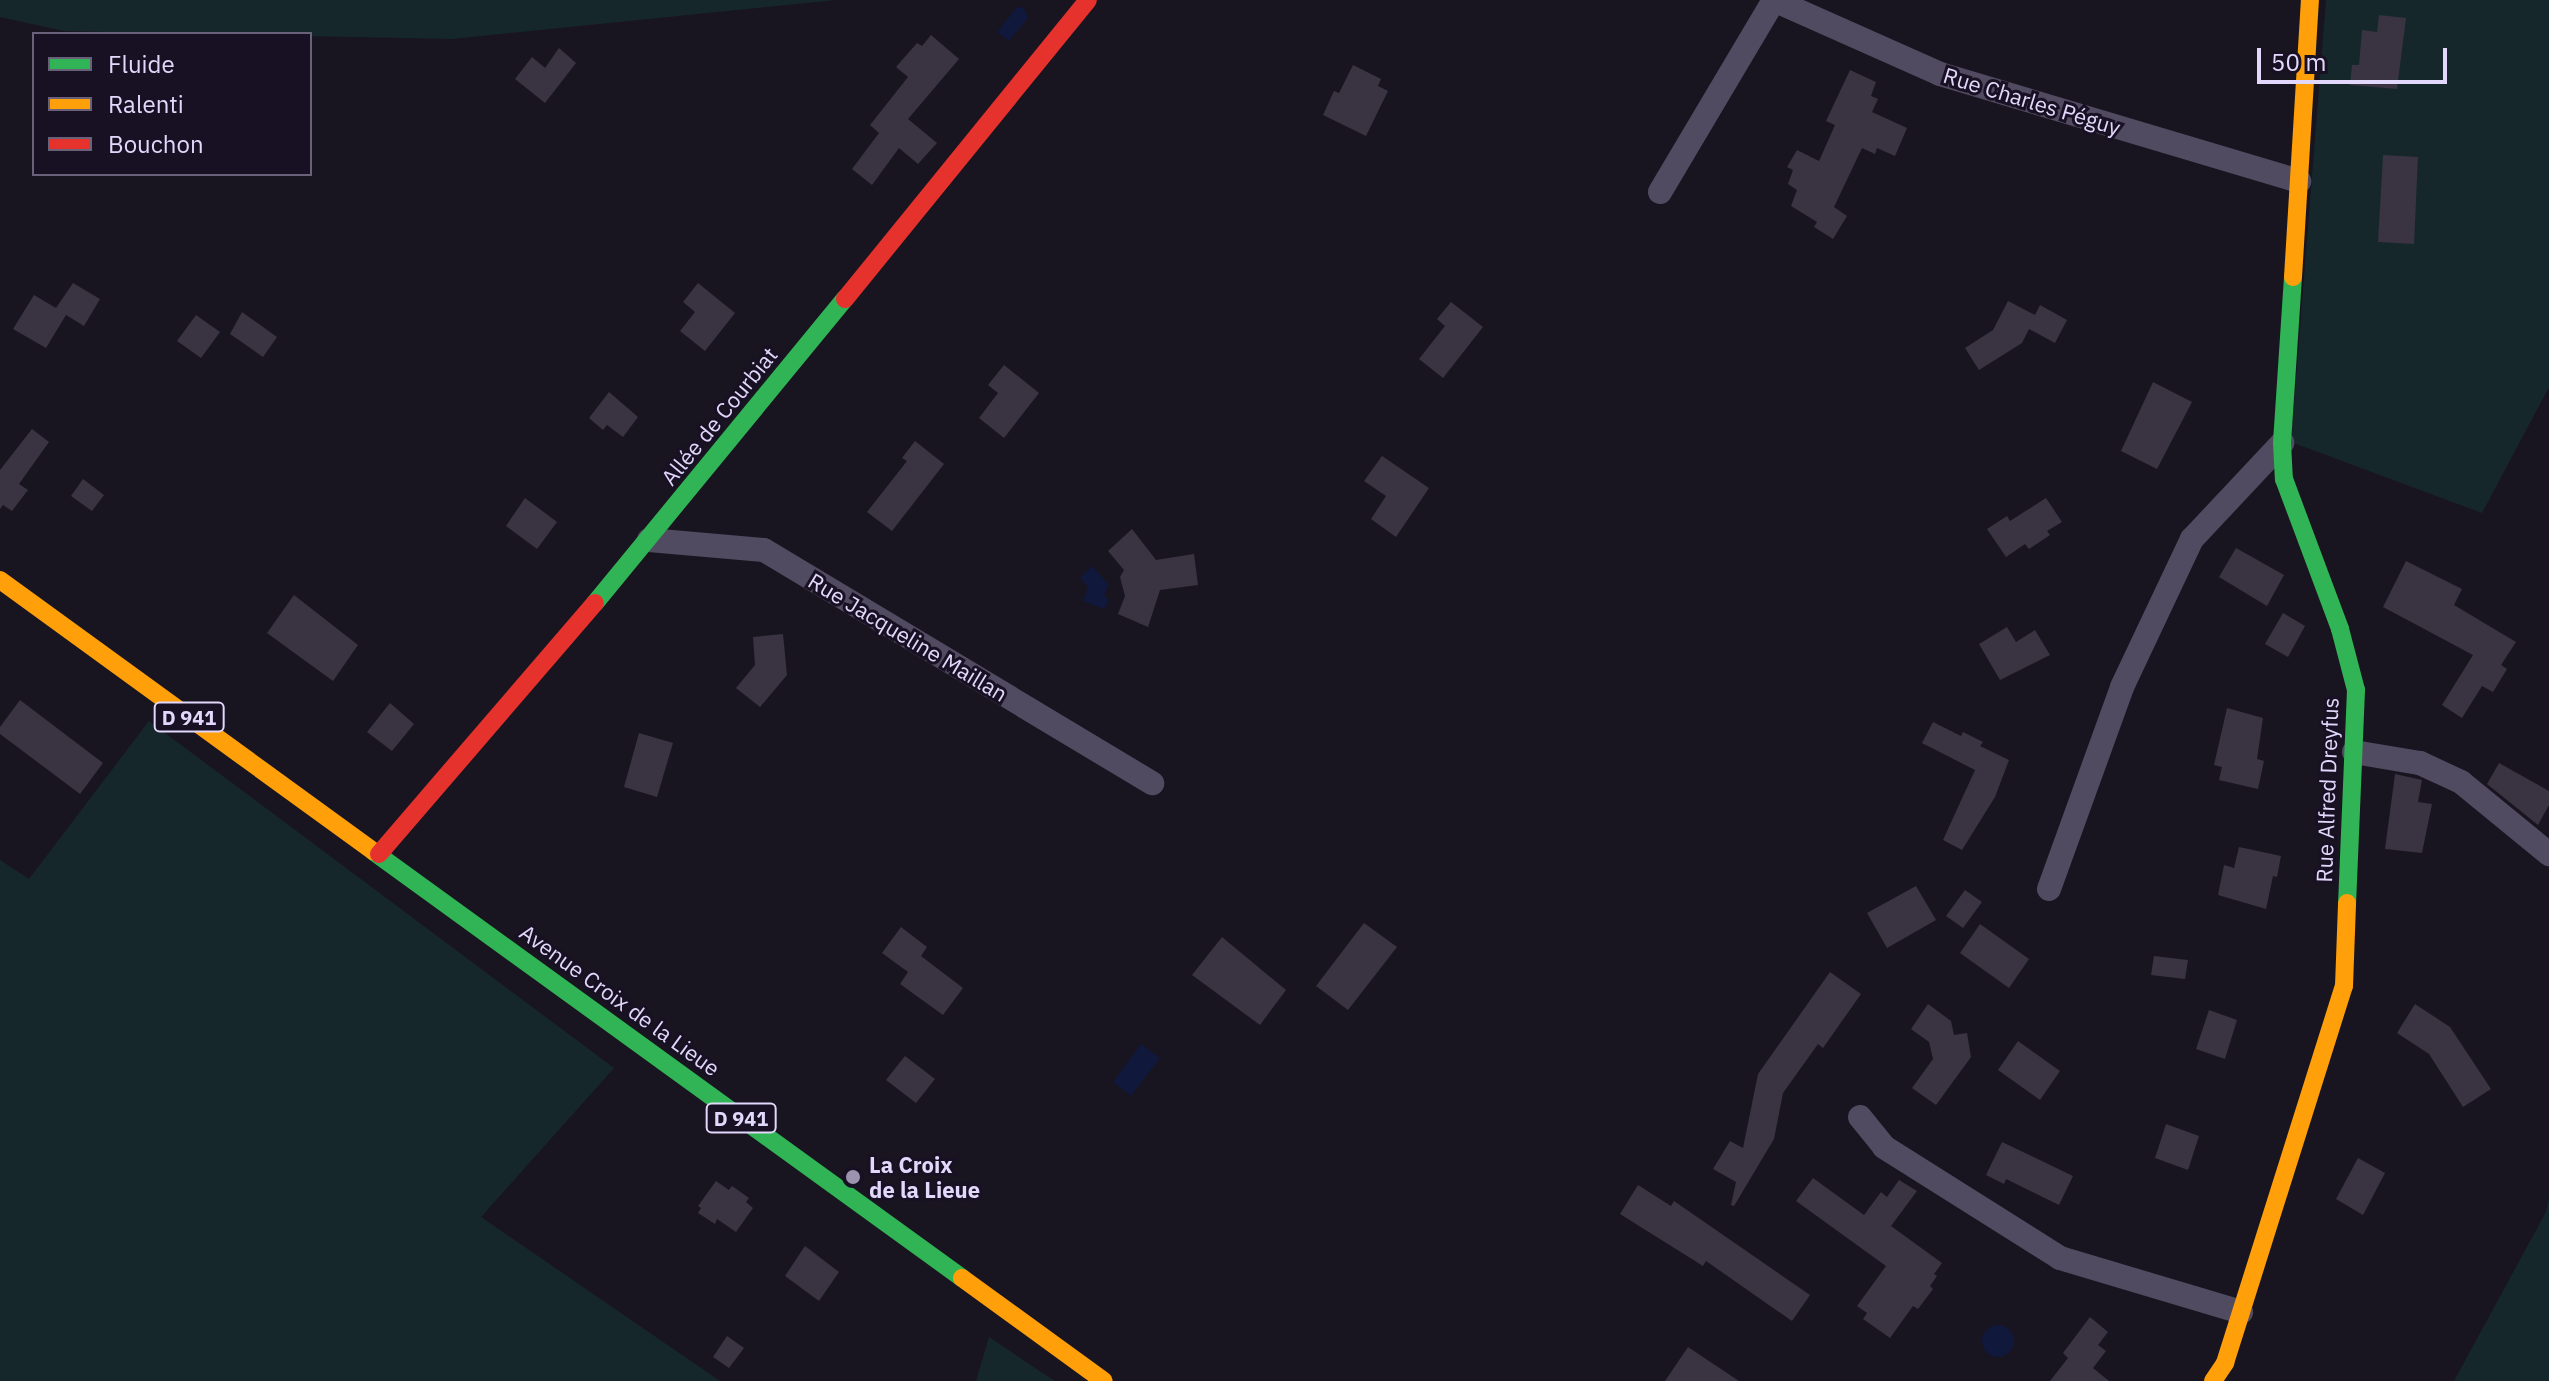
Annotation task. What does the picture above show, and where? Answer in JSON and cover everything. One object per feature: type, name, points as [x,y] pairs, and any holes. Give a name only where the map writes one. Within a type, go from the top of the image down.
[{"type":"street","name":"Allée de Courbiat","points":[[379,854],[649,540],[1088,0]]},
{"type":"street","name":"Rue Charles Péguy","points":[[1774,0],[1940,74],[2299,181]]},
{"type":"street","points":[[1660,192],[1774,0]]},
{"type":"street","name":"Rue Alfred Dreyfus","points":[[2213,1381],[2225,1363],[2344,986],[2356,690],[2340,629],[2284,479],[2282,443],[2310,0]]},
{"type":"street","points":[[2049,889],[2122,687],[2192,539],[2282,443]]},
{"type":"street","name":"Rue Jacqueline Maillan","points":[[649,540],[764,550],[1152,783]]},
{"type":"street","name":"D 941","points":[[0,580],[379,854]]},
{"type":"street","points":[[2354,752],[2420,763],[2461,782],[2549,854]]},
{"type":"street","name":"Avenue Croix de la Lieue","points":[[379,854],[1104,1381]]},
{"type":"street","points":[[1860,1117],[1884,1147],[2060,1258],[2241,1312]]},
{"type":"shaded area","points":[[0,0],[835,0],[452,39],[312,36],[312,32],[64,31],[0,17]]},
{"type":"shaded area","points":[[2326,0],[2549,0],[2549,387],[2482,513],[2291,442]]},
{"type":"shaded area","points":[[149,721],[614,1068],[481,1217],[720,1381],[0,1381],[0,860],[29,879]]},
{"type":"shaded area","points":[[2549,1198],[2549,1381],[2454,1381],[2546,1212]]},
{"type":"shaded area","points":[[989,1337],[1041,1372],[1055,1381],[976,1381]]},
{"type":"water","points":[[1023,7],[1028,18],[1009,41],[997,32],[1016,8]]},
{"type":"water","points":[[1092,566],[1109,585],[1104,595],[1109,600],[1104,609],[1083,601],[1088,587],[1080,578]]},
{"type":"water","points":[[1141,1044],[1160,1058],[1131,1096],[1113,1082]]},
{"type":"water","points":[[1998,1325],[2009,1330],[2014,1341],[2009,1352],[1998,1357],[1987,1352],[1982,1341],[1987,1330]]},
{"type":"building","points":[[2379,15],[2406,18],[2397,89],[2350,85],[2352,65],[2359,65],[2362,30],[2377,32]]},
{"type":"building","points":[[931,35],[959,59],[908,119],[937,143],[918,164],[899,148],[872,185],[852,169],[879,133],[870,125],[908,77],[896,67],[917,43],[922,46]]},
{"type":"building","points":[[559,48],[576,63],[545,103],[515,79],[532,57],[545,68]]},
{"type":"building","points":[[1353,65],[1381,79],[1378,86],[1388,91],[1366,136],[1323,115],[1334,91],[1339,93]]},
{"type":"building","points":[[1850,70],[1876,82],[1871,96],[1878,99],[1872,112],[1907,128],[1895,156],[1877,148],[1875,154],[1862,148],[1834,207],[1847,216],[1833,239],[1814,227],[1817,222],[1791,206],[1797,190],[1788,184],[1793,170],[1787,167],[1797,150],[1819,161],[1835,125],[1826,121]]},
{"type":"building","points":[[2383,155],[2418,157],[2414,244],[2378,242]]},
{"type":"building","points":[[73,283],[100,299],[84,326],[66,315],[46,348],[13,329],[34,295],[56,308]]},
{"type":"building","points":[[698,283],[735,313],[705,351],[680,331],[695,312],[683,302]]},
{"type":"building","points":[[2008,301],[2035,315],[2040,305],[2067,320],[2055,343],[2029,329],[2022,343],[1979,370],[1965,348],[1993,330]]},
{"type":"building","points":[[1451,302],[1483,327],[1443,378],[1419,359],[1445,326],[1437,319]]},
{"type":"building","points":[[242,312],[277,337],[263,357],[230,334]]},
{"type":"building","points":[[196,315],[220,332],[201,358],[177,341]]},
{"type":"building","points":[[1004,365],[1039,393],[1004,438],[979,418],[998,393],[988,385]]},
{"type":"building","points":[[2153,382],[2192,402],[2157,469],[2121,451]]},
{"type":"building","points":[[609,392],[638,417],[623,437],[607,425],[603,430],[589,418]]},
{"type":"building","points":[[32,429],[49,442],[19,484],[28,490],[12,511],[3,505],[0,509],[0,470]]},
{"type":"building","points":[[915,441],[944,464],[892,531],[867,512],[907,461],[902,458]]},
{"type":"building","points":[[1382,456],[1429,488],[1396,537],[1371,519],[1386,496],[1364,481]]},
{"type":"building","points":[[83,479],[104,495],[92,511],[71,496]]},
{"type":"building","points":[[525,498],[557,522],[537,549],[506,526]]},
{"type":"building","points":[[2046,498],[2062,522],[2047,531],[2050,535],[2029,549],[2025,544],[2006,557],[1987,529],[2007,516],[2010,521]]},
{"type":"building","points":[[1132,529],[1156,560],[1194,554],[1198,585],[1160,590],[1148,627],[1118,614],[1125,596],[1120,577],[1124,570],[1108,551]]},
{"type":"building","points":[[2236,548],[2284,575],[2267,606],[2219,577]]},
{"type":"building","points":[[2406,561],[2462,589],[2454,605],[2516,642],[2501,665],[2507,669],[2493,692],[2482,686],[2462,718],[2442,705],[2473,655],[2383,607]]},
{"type":"building","points":[[294,595],[358,645],[333,681],[267,633]]},
{"type":"building","points":[[2283,613],[2305,626],[2288,657],[2265,644]]},
{"type":"building","points":[[2007,627],[2016,642],[2035,630],[2050,655],[2000,680],[1979,644]]},
{"type":"building","points":[[783,634],[787,675],[760,707],[736,688],[755,665],[753,637]]},
{"type":"building","points":[[20,700],[103,763],[80,794],[0,734],[0,727]]},
{"type":"building","points":[[390,703],[414,724],[392,751],[367,732]]},
{"type":"building","points":[[2227,708],[2263,718],[2257,759],[2264,761],[2258,789],[2219,780],[2222,767],[2214,765]]},
{"type":"building","points":[[1933,722],[1961,736],[1963,732],[1983,742],[1980,746],[2009,760],[1995,797],[1962,850],[1943,840],[1975,770],[1922,743]]},
{"type":"building","points":[[639,733],[673,743],[657,797],[624,787]]},
{"type":"building","points":[[2499,763],[2549,791],[2549,805],[2538,825],[2487,784]]},
{"type":"building","points":[[2395,774],[2422,780],[2418,802],[2432,804],[2422,853],[2385,849]]},
{"type":"building","points":[[2239,847],[2281,856],[2266,909],[2218,895],[2224,865],[2234,868]]},
{"type":"building","points":[[1916,886],[1936,920],[1887,948],[1867,913]]},
{"type":"building","points":[[1965,890],[1982,902],[1963,928],[1946,916]]},
{"type":"building","points":[[1364,923],[1397,947],[1348,1010],[1316,986]]},
{"type":"building","points":[[1980,924],[2029,959],[2009,988],[1960,953]]},
{"type":"building","points":[[901,927],[927,947],[921,956],[963,988],[943,1015],[900,984],[908,972],[882,953]]},
{"type":"building","points":[[1222,937],[1286,990],[1260,1025],[1192,975]]},
{"type":"building","points":[[2154,956],[2188,960],[2185,979],[2151,975]]},
{"type":"building","points":[[1830,972],[1861,994],[1823,1048],[1818,1044],[1783,1093],[1774,1139],[1734,1206],[1731,1205],[1736,1182],[1713,1169],[1730,1141],[1743,1148],[1758,1074]]},
{"type":"building","points":[[1928,1004],[1951,1021],[1954,1035],[1967,1033],[1971,1057],[1936,1105],[1912,1088],[1933,1059],[1929,1042],[1911,1029]]},
{"type":"building","points":[[2415,1004],[2450,1027],[2491,1089],[2463,1107],[2429,1054],[2397,1033]]},
{"type":"building","points":[[2209,1010],[2237,1020],[2225,1059],[2196,1049]]},
{"type":"building","points":[[2018,1041],[2060,1071],[2040,1100],[1998,1070]]},
{"type":"building","points":[[905,1056],[935,1079],[916,1103],[886,1080]]},
{"type":"building","points":[[2166,1124],[2199,1136],[2188,1170],[2155,1158]]},
{"type":"building","points":[[2002,1142],[2073,1176],[2059,1205],[2006,1179],[2004,1184],[1986,1175]]},
{"type":"building","points":[[2358,1158],[2385,1173],[2363,1215],[2336,1199]]},
{"type":"building","points":[[1813,1178],[1864,1215],[1881,1192],[1887,1197],[1899,1180],[1917,1191],[1891,1226],[1942,1263],[1934,1274],[1937,1276],[1930,1286],[1933,1289],[1918,1309],[1913,1306],[1890,1338],[1863,1319],[1867,1313],[1857,1306],[1886,1266],[1796,1201]]},
{"type":"building","points":[[716,1181],[729,1190],[732,1186],[749,1198],[746,1202],[753,1208],[736,1232],[717,1219],[715,1224],[698,1213],[701,1208],[698,1206]]},
{"type":"building","points":[[1638,1185],[1671,1206],[1674,1201],[1810,1295],[1792,1321],[1706,1261],[1703,1266],[1620,1214]]},
{"type":"building","points":[[805,1246],[839,1272],[819,1301],[785,1276]]},
{"type":"building","points":[[2090,1317],[2108,1332],[2098,1345],[2106,1351],[2093,1368],[2109,1381],[2050,1381],[2068,1358],[2063,1353]]},
{"type":"building","points":[[727,1336],[744,1348],[729,1368],[713,1357]]},
{"type":"building","points":[[1688,1347],[1739,1381],[1665,1381]]},
{"type":"traffic: fast","points":[[2293,277],[2282,443],[2284,479],[2340,629],[2356,690],[2347,903]]},
{"type":"traffic: fast","points":[[595,603],[845,299]]},
{"type":"traffic: fast","points":[[374,852],[962,1278]]},
{"type":"traffic: slow","points":[[2293,277],[2310,0]]},
{"type":"traffic: slow","points":[[0,580],[374,852]]},
{"type":"traffic: slow","points":[[2213,1381],[2225,1363],[2344,986],[2347,903]]},
{"type":"traffic: slow","points":[[962,1278],[1104,1381]]},
{"type":"traffic: jam","points":[[845,299],[1088,0]]},
{"type":"traffic: jam","points":[[379,854],[595,603]]},
{"type":"place","name":"La Croix de la Lieue","points":[[853,1177]]}]
